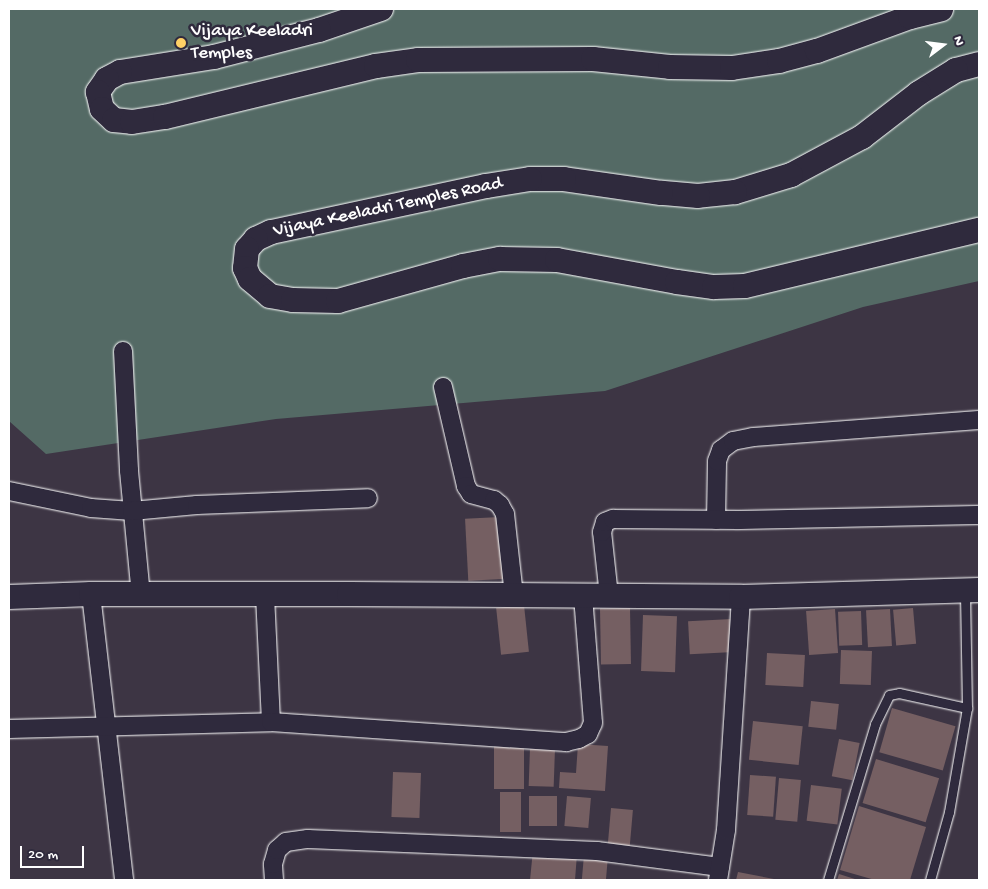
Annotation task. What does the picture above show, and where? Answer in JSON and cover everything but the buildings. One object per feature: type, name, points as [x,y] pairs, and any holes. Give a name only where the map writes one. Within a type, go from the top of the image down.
[{"type":"street","points":[[381,9],[320,30],[214,57],[120,72],[107,79],[98,92],[102,109],[114,120],[132,122],[174,115],[376,66],[418,60],[594,59],[670,67],[732,68],[779,61],[817,51],[910,17],[941,9]]},
{"type":"street","name":"Vijaya Keeladri Temples Road","points":[[979,64],[956,70],[919,93],[862,137],[791,175],[734,192],[698,196],[661,193],[564,179],[530,179],[486,186],[271,232],[256,239],[247,249],[245,268],[250,278],[270,296],[293,300],[338,300],[463,266],[500,259],[557,260],[677,282],[714,286],[745,286],[979,230]]},
{"type":"street","points":[[123,351],[132,511],[141,595]]},
{"type":"street","points":[[443,387],[466,486],[471,494],[494,500],[500,505],[505,514],[514,596]]},
{"type":"street","points":[[716,520],[717,461],[721,450],[733,441],[763,436],[979,420]]},
{"type":"street","points":[[9,491],[91,508],[132,511],[197,505],[368,498]]},
{"type":"street","points":[[609,596],[602,532],[605,522],[613,519],[716,520],[979,515]]},
{"type":"street","points":[[9,597],[91,594],[741,597],[972,591]]},
{"type":"street","points":[[91,594],[124,880]]},
{"type":"street","points":[[265,595],[271,722]]},
{"type":"street","points":[[9,730],[271,722],[566,742],[579,739],[588,734],[593,723],[583,596]]},
{"type":"street","points":[[274,880],[273,864],[277,850],[286,842],[308,839],[597,851],[719,874],[726,830],[741,597]]},
{"type":"lane","points":[[930,880],[949,812],[967,708],[972,591]]},
{"type":"lane","points":[[828,880],[875,724],[889,694],[899,693],[967,708]]},
{"type":"green space","points":[[9,9],[979,9],[979,281],[863,307],[605,391],[276,419],[46,454],[9,421]]},
{"type":"place","name":"Vijaya Keeladri Temples","points":[[181,43]]}]
